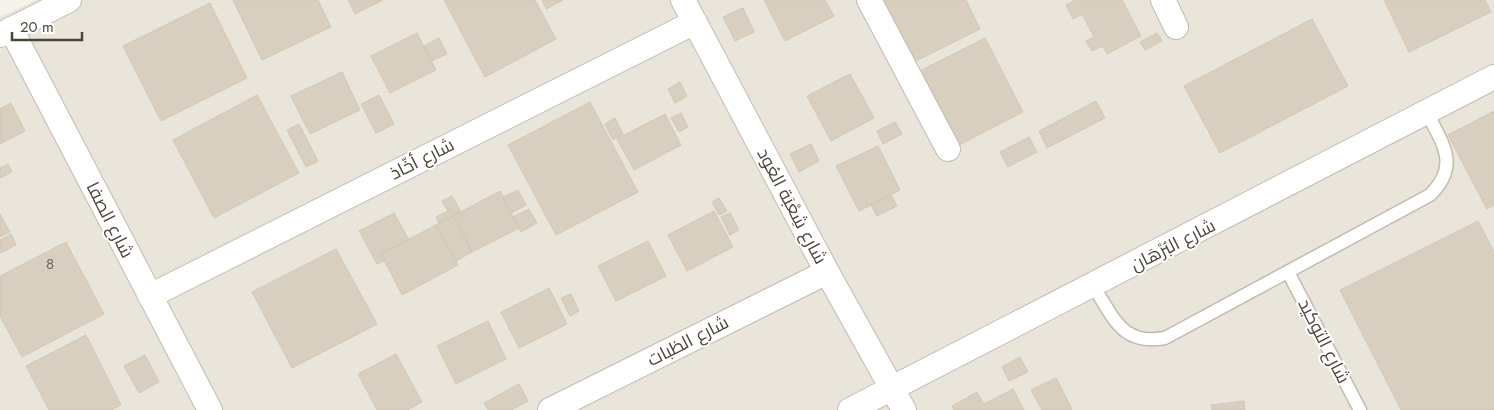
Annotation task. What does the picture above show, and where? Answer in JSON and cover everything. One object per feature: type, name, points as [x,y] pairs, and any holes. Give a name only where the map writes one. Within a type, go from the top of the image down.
[{"type":"street","points":[[6,32],[69,0]]},
{"type":"street","name":"شارع شِعْبَة العُود","points":[[684,0],[827,272],[904,410]]},
{"type":"street","points":[[869,0],[948,149]]},
{"type":"street","points":[[1162,0],[1176,27]]},
{"type":"street","name":"شارع أخّاذ","points":[[150,296],[695,22]]},
{"type":"street","name":"شارع الصفا","points":[[6,32],[210,410]]},
{"type":"street","name":"شارع البُرْهَان","points":[[850,410],[1494,77]]},
{"type":"street","name":"شارع الظبات","points":[[550,410],[827,272]]},
{"type":"lane","points":[[1093,286],[1116,322],[1125,332],[1136,339],[1151,341],[1165,338],[1430,195],[1444,178],[1447,168],[1447,157],[1444,146],[1427,113]]},
{"type":"lane","name":"شارع التوكيد","points":[[1288,272],[1360,410]]},
{"type":"shaded area","points":[[36,0],[1494,0],[1494,410],[0,410],[0,17]]},
{"type":"building","points":[[233,0],[318,0],[331,27],[262,60]]},
{"type":"building","points":[[348,0],[383,0],[355,14]]},
{"type":"building","points":[[444,0],[535,0],[556,39],[485,77]]},
{"type":"building","points":[[542,0],[563,0],[546,9]]},
{"type":"building","points":[[764,0],[825,0],[834,16],[785,41]]},
{"type":"building","points":[[883,0],[966,0],[980,29],[914,62]]},
{"type":"building","points":[[1075,0],[1122,0],[1141,36],[1107,54],[1103,46],[1092,51],[1086,41],[1094,37],[1082,14],[1073,19],[1066,5]]},
{"type":"building","points":[[1384,0],[1485,0],[1491,12],[1409,52]]},
{"type":"building","points":[[210,3],[247,78],[161,121],[123,46]]},
{"type":"building","points":[[743,8],[754,32],[735,41],[723,17]]},
{"type":"building","points":[[1312,19],[1348,86],[1220,153],[1184,86]]},
{"type":"building","points":[[417,33],[436,70],[390,93],[371,56]]},
{"type":"building","points":[[1157,33],[1162,41],[1145,50],[1140,42]]},
{"type":"building","points":[[439,38],[447,54],[431,61],[424,46]]},
{"type":"building","points":[[985,38],[1023,112],[957,146],[918,72]]},
{"type":"building","points":[[342,72],[360,110],[310,134],[291,96]]},
{"type":"building","points":[[850,74],[874,118],[831,141],[807,96]]},
{"type":"building","points":[[680,82],[687,96],[675,103],[668,89]]},
{"type":"building","points":[[257,95],[299,173],[214,218],[173,140]]},
{"type":"building","points":[[379,95],[394,124],[376,133],[361,104]]},
{"type":"building","points":[[1096,101],[1105,118],[1047,148],[1039,131]]},
{"type":"building","points":[[590,102],[638,192],[556,235],[508,145]]},
{"type":"building","points":[[11,103],[25,131],[0,144],[0,109]]},
{"type":"building","points":[[1494,111],[1494,205],[1487,209],[1448,135]]},
{"type":"building","points":[[681,113],[688,127],[679,132],[671,118]]},
{"type":"building","points":[[665,114],[681,145],[634,170],[617,139]]},
{"type":"building","points":[[615,118],[623,134],[613,140],[605,124]]},
{"type":"building","points":[[895,122],[902,134],[883,144],[877,131]]},
{"type":"building","points":[[299,124],[318,161],[306,167],[287,130]]},
{"type":"building","points":[[1029,137],[1037,152],[1008,167],[1000,152]]},
{"type":"building","points":[[811,144],[819,161],[799,172],[790,154]]},
{"type":"building","points":[[878,146],[900,190],[859,211],[836,166]]},
{"type":"building","points":[[8,164],[12,172],[0,178],[0,168]]},
{"type":"building","points":[[518,190],[526,205],[511,213],[503,197]]},
{"type":"building","points":[[500,191],[519,228],[472,252],[453,216]]},
{"type":"building","points":[[891,195],[897,206],[877,216],[871,205]]},
{"type":"building","points":[[452,196],[461,212],[439,223],[436,217],[448,211],[442,201]]},
{"type":"building","points":[[719,198],[727,211],[719,215],[712,202]]},
{"type":"building","points":[[529,209],[537,223],[521,232],[513,217]]},
{"type":"building","points":[[714,211],[733,247],[687,271],[668,235]]},
{"type":"building","points":[[394,213],[409,240],[381,254],[384,261],[377,264],[359,231]]},
{"type":"building","points":[[730,213],[739,230],[730,235],[721,217]]},
{"type":"building","points":[[0,214],[10,232],[0,237]]},
{"type":"building","points":[[453,216],[472,252],[456,261],[436,225]]},
{"type":"building","points":[[1478,221],[1494,252],[1494,410],[1401,410],[1340,290]]},
{"type":"building","points":[[436,225],[458,265],[402,295],[381,254]]},
{"type":"building","points":[[11,234],[16,245],[0,253],[0,240]]},
{"type":"building","points":[[648,241],[666,276],[616,301],[598,266]]},
{"type":"building","points":[[66,242],[104,314],[22,357],[0,316],[0,276]]},
{"type":"building","points":[[336,249],[377,324],[292,368],[252,292]]},
{"type":"building","points":[[549,288],[567,324],[519,348],[501,312]]},
{"type":"building","points":[[571,294],[579,311],[570,316],[561,298]]},
{"type":"building","points":[[488,321],[506,359],[456,384],[437,346]]},
{"type":"building","points":[[86,335],[121,405],[111,410],[49,410],[26,366]]},
{"type":"building","points":[[396,354],[422,402],[407,410],[377,410],[358,374]]},
{"type":"building","points":[[145,355],[159,382],[139,393],[124,366]]},
{"type":"building","points":[[1020,357],[1028,372],[1009,381],[1002,367]]},
{"type":"building","points":[[1056,378],[1072,409],[1042,410],[1031,390]]},
{"type":"building","points":[[519,384],[528,401],[511,410],[488,410],[484,403]]},
{"type":"building","points":[[1013,389],[1024,410],[954,410],[952,406],[977,392],[984,404]]},
{"type":"building","points":[[1244,401],[1245,410],[1212,410],[1211,405]]}]
